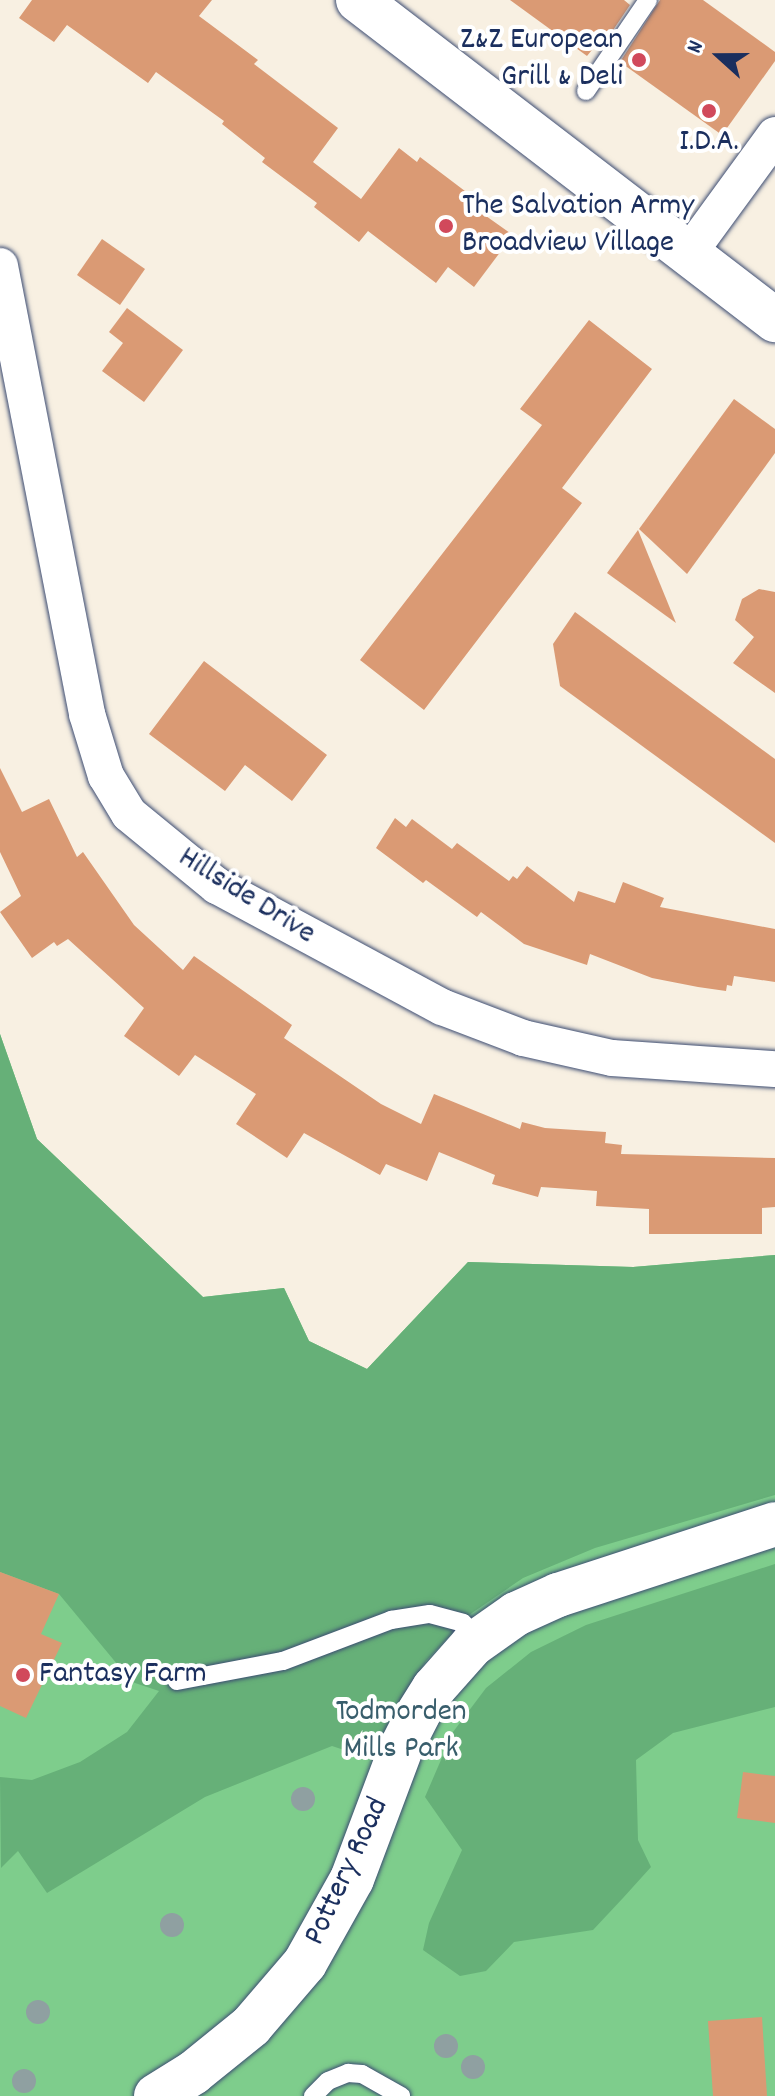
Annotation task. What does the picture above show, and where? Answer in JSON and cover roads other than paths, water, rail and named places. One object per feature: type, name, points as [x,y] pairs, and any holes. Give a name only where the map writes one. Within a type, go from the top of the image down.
[{"type":"street","points":[[358,0],[775,320]]},
{"type":"street","points":[[689,253],[775,135]]},
{"type":"street","name":"Hillside Drive","points":[[0,266],[87,714],[106,776],[129,814],[217,886],[442,1007],[523,1038],[612,1058],[775,1069]]},
{"type":"street","name":"Pottery Road","points":[[156,2096],[223,2051],[251,2026],[305,1963],[352,1879],[402,1746],[419,1712],[453,1664],[477,1640],[516,1614],[558,1595],[775,1524]]},
{"type":"lane","points":[[586,91],[648,0]]},
{"type":"lane","points":[[177,1681],[283,1661],[391,1620],[430,1614],[463,1623],[477,1640]]},
{"type":"lane","points":[[313,2096],[328,2081],[348,2073],[369,2077],[401,2096]]},
{"type":"place","name":"Z&Z European Grill & Deli","points":[[639,60]]},
{"type":"place","name":"I.D.A.","points":[[709,111]]},
{"type":"place","name":"The Salvation Army Broadview Village","points":[[446,226]]},
{"type":"place","name":"Fantasy Farm","points":[[23,1675]]},
{"type":"park label","name":"Todmorden Mills Park","points":[[401,1732]]}]
